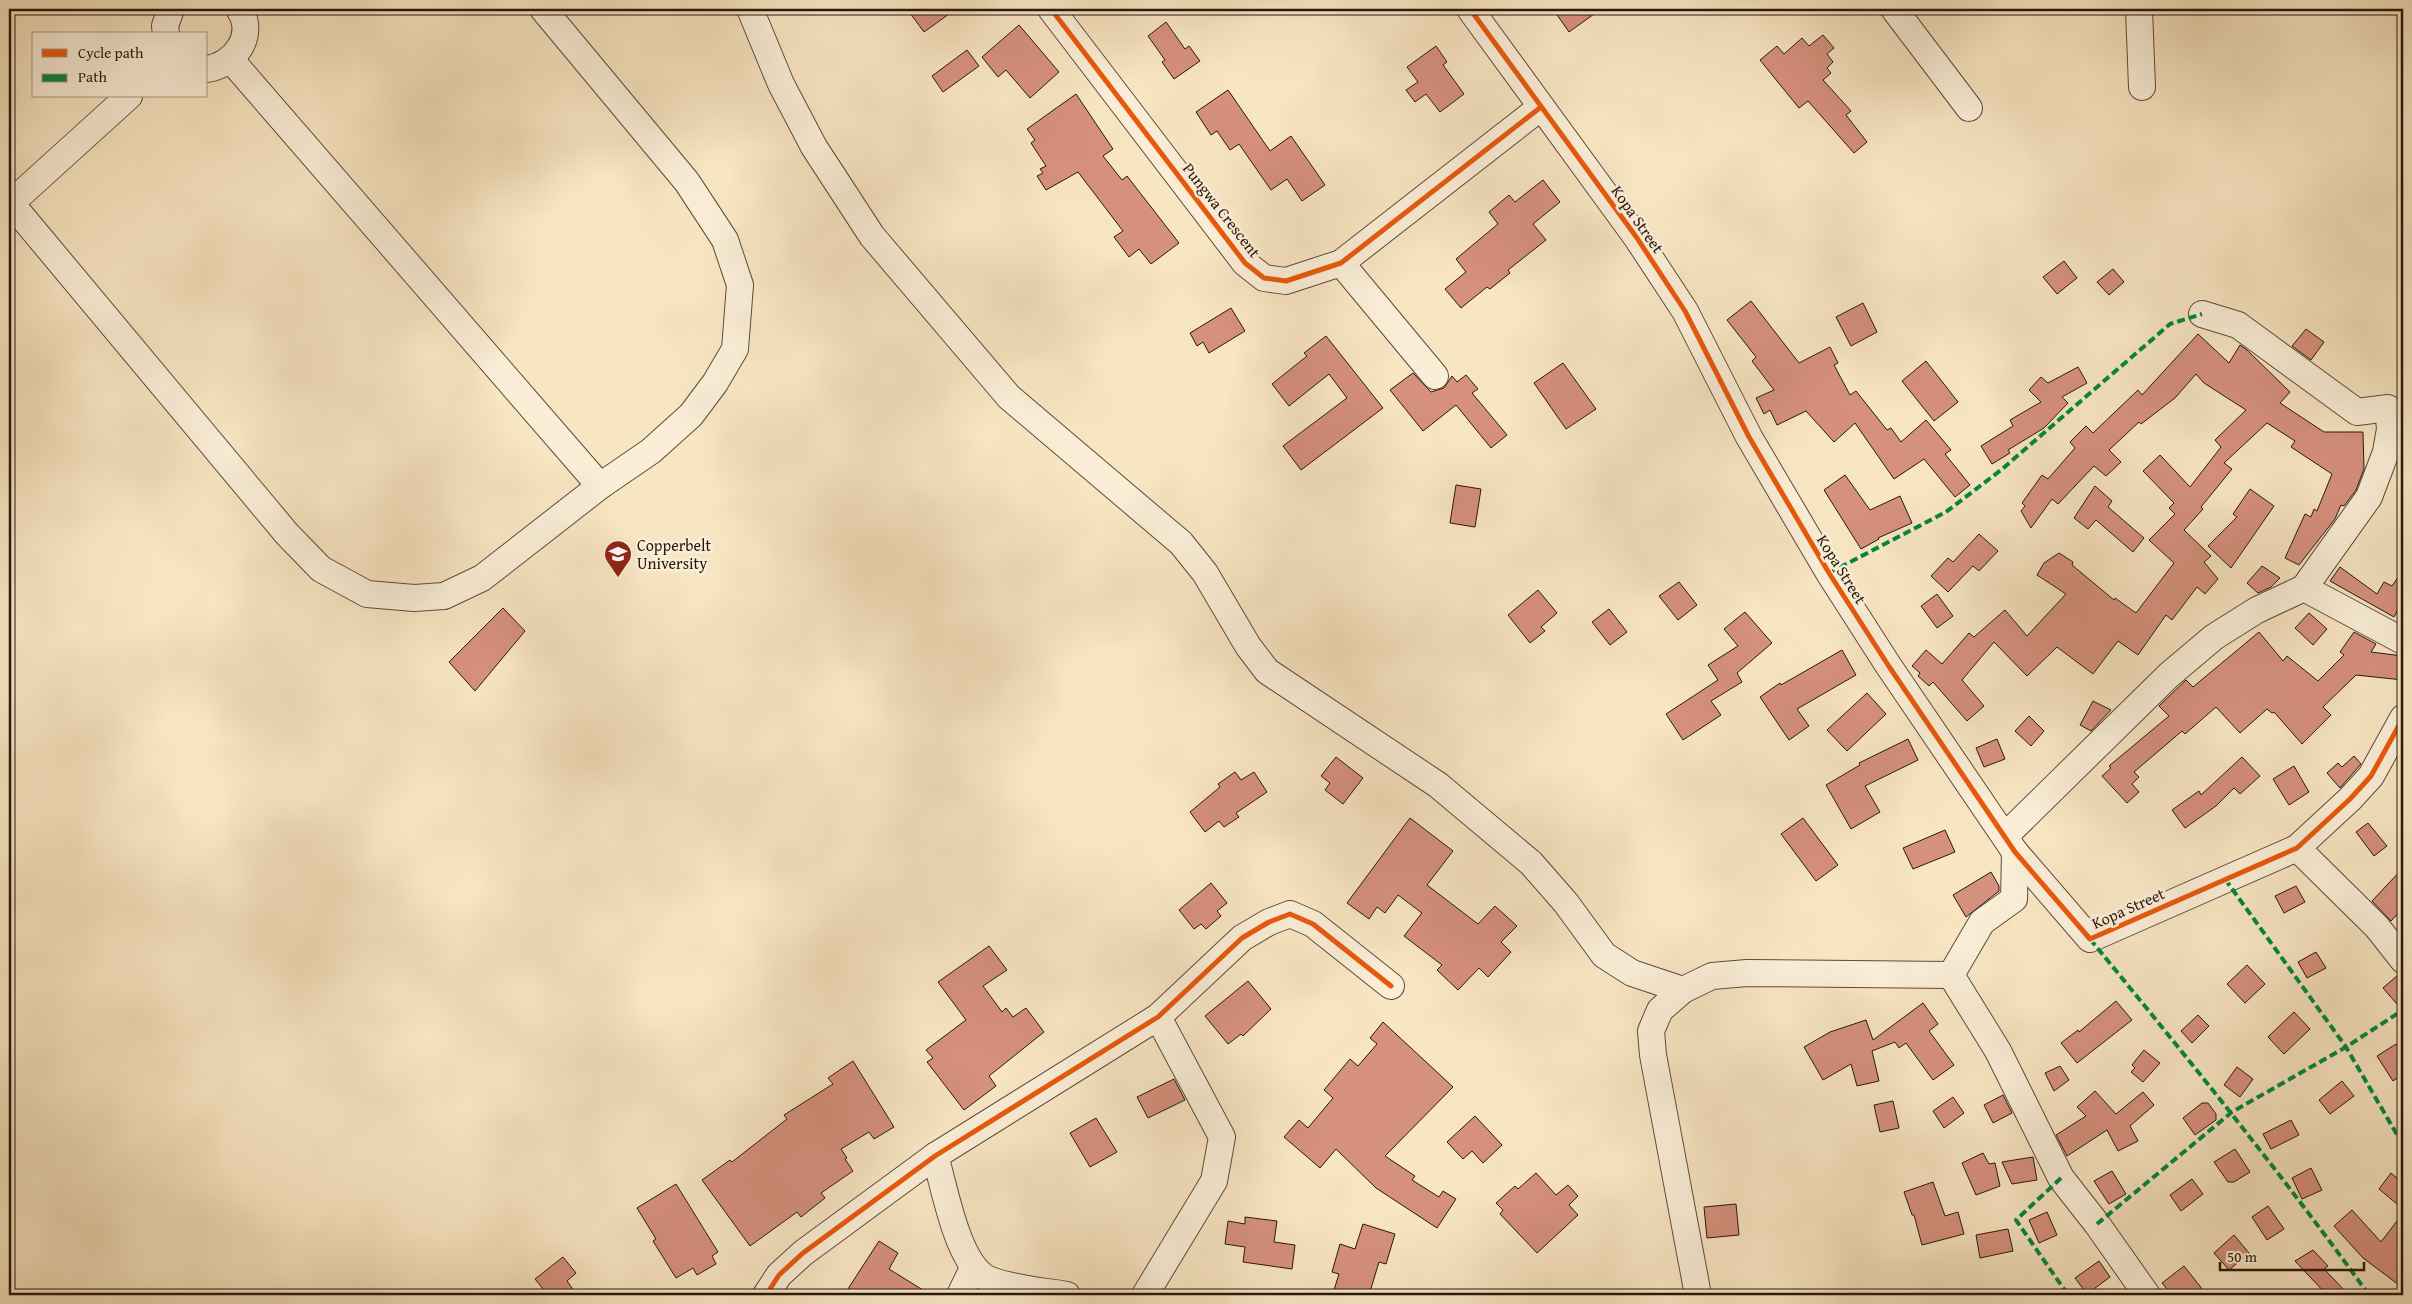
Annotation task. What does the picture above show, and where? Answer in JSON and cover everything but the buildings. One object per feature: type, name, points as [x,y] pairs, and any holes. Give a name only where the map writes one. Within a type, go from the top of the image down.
[{"type":"street","points":[[166,32],[165,26],[171,9]]},
{"type":"street","points":[[208,69],[218,67],[231,60],[242,46],[245,28],[239,9]]},
{"type":"street","points":[[127,98],[10,202],[286,534],[321,569],[367,594],[414,598],[444,596],[482,578],[600,486],[658,445],[691,415],[715,383],[735,349],[740,286],[725,240],[687,182],[542,9]]},
{"type":"street","points":[[750,9],[781,84],[814,147],[872,236],[1009,397],[1181,543],[1204,573],[1248,646],[1267,671],[1438,785],[1531,863],[1566,903],[1604,955],[1632,973],[1683,990]]},
{"type":"street","name":"Pungwa Crescent","points":[[1051,9],[1245,263],[1264,278],[1286,281],[1341,263],[1541,107]]},
{"type":"street","name":"Kopa Street","points":[[1470,9],[1637,238],[1685,311],[1749,437],[1829,573],[1888,665],[2010,844],[2090,939],[2297,848]]},
{"type":"street","points":[[1894,9],[1969,108]]},
{"type":"street","points":[[2139,9],[2142,87]]},
{"type":"street","points":[[231,60],[600,486]]},
{"type":"street","points":[[1341,263],[1435,376]]},
{"type":"street","points":[[1951,975],[1982,922],[2014,899],[2010,844],[2169,675],[2214,637],[2257,610],[2304,588],[2369,497],[2389,437],[2396,399],[2357,412],[2238,325],[2202,314]]},
{"type":"street","points":[[2304,588],[2403,641]]},
{"type":"street","points":[[2403,718],[2371,776],[2350,799],[2297,848],[2377,927],[2403,960]]},
{"type":"street","points":[[766,1295],[779,1275],[803,1253],[935,1156],[1158,1017],[1242,938],[1268,922],[1290,914],[1313,924],[1391,986]]},
{"type":"street","points":[[1698,1295],[1651,1031],[1660,1010],[1683,990],[1712,976],[1747,973],[1951,975]]},
{"type":"street","points":[[1951,975],[1998,1051],[2061,1178],[2147,1295]]},
{"type":"street","points":[[1145,1295],[1214,1181],[1222,1137],[1158,1017]]},
{"type":"street","points":[[935,1156],[963,1252],[973,1268],[988,1278],[1067,1295]]},
{"type":"street","points":[[960,1295],[973,1268]]},
{"type":"marked path","points":[[1829,573],[1946,512],[2001,470],[2170,324],[2202,314]]},
{"type":"marked path","points":[[2225,879],[2346,1047],[2403,1145]]},
{"type":"marked path","points":[[2090,939],[2267,1160],[2369,1295]]},
{"type":"marked path","points":[[2097,1224],[2232,1112],[2346,1047],[2403,1010]]},
{"type":"marked path","points":[[2061,1178],[2016,1220],[2068,1295]]},
{"type":"cycle path","points":[[1051,9],[1245,263],[1264,278],[1286,281],[1341,263],[1541,107]]},
{"type":"cycle path","points":[[1470,9],[1637,238],[1685,311],[1749,437],[1829,573],[1888,665],[2015,852],[2090,939],[2297,848],[2350,799],[2371,776],[2403,718]]},
{"type":"cycle path","points":[[766,1295],[779,1275],[803,1253],[935,1156],[1158,1017],[1242,938],[1269,922],[1290,914],[1313,924],[1391,986]]},
{"type":"place","name":"Copperbelt University","points":[[618,578]]}]
